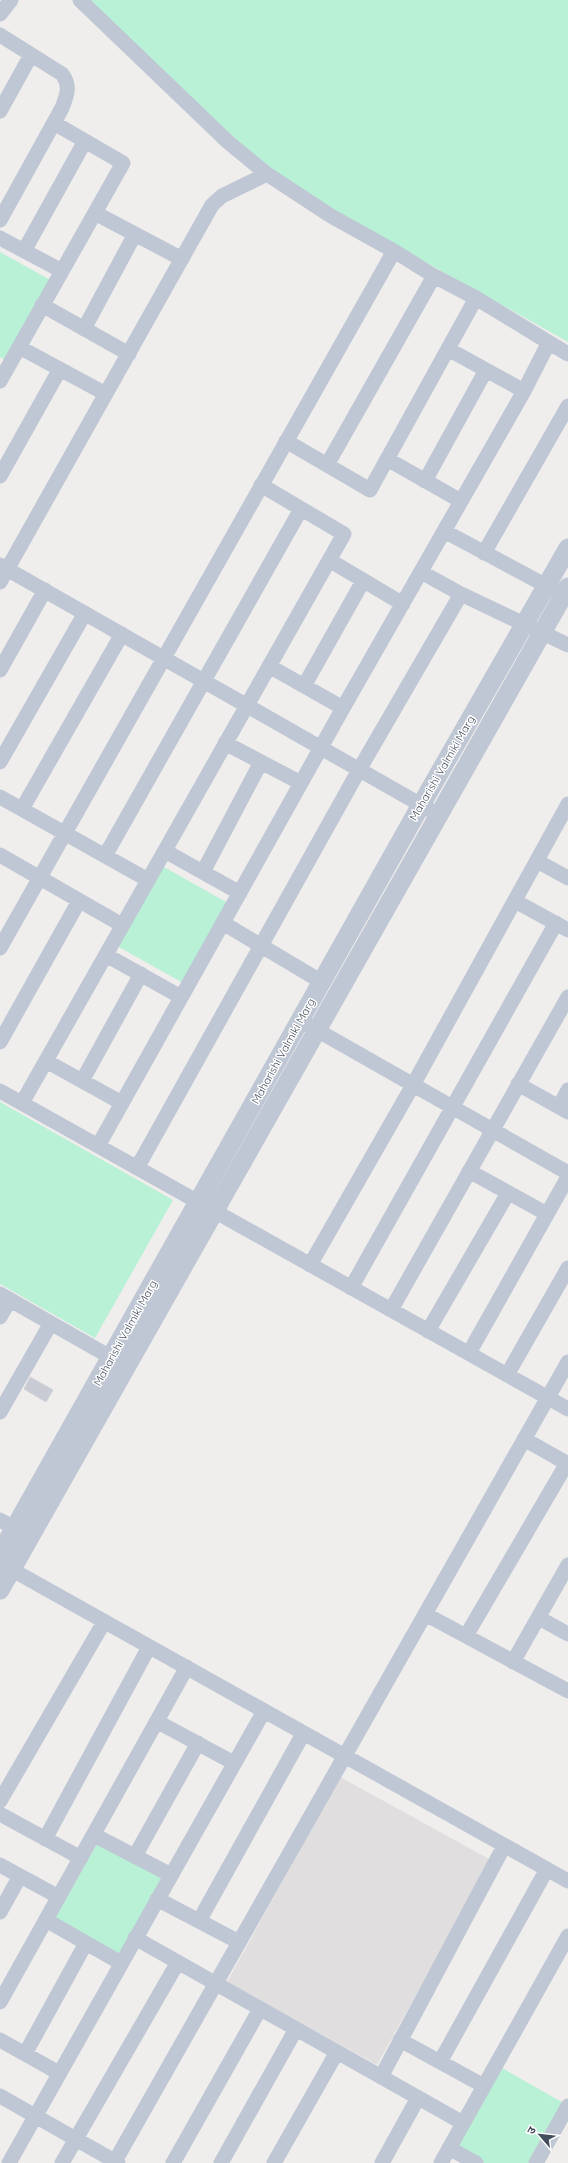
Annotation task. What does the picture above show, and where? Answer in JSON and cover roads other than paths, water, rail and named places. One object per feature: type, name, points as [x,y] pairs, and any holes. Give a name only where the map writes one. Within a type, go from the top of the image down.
[{"type":"street","points":[[0,14],[11,0]]},
{"type":"street","points":[[80,0],[228,142],[267,174],[331,216],[394,251],[434,276],[476,298],[548,344],[568,354]]},
{"type":"street","points":[[0,35],[62,74],[67,81],[68,92],[54,123],[0,220]]},
{"type":"street","points":[[0,111],[31,55]]},
{"type":"street","points":[[1,377],[123,163],[54,123]]},
{"type":"street","points":[[24,251],[85,141]]},
{"type":"street","points":[[0,582],[4,567],[129,354],[212,205],[222,196],[267,174]]},
{"type":"street","points":[[95,213],[182,259]]},
{"type":"street","points":[[84,329],[135,234]]},
{"type":"street","points":[[0,238],[62,272]]},
{"type":"street","points":[[0,948],[394,251]]},
{"type":"street","points":[[327,465],[434,276]]},
{"type":"street","points":[[286,441],[370,490],[476,298]]},
{"type":"street","points":[[42,306],[129,354]]},
{"type":"street","points":[[98,1146],[343,708],[524,391],[548,344]]},
{"type":"street","points":[[19,347],[106,394]]},
{"type":"street","points":[[448,349],[524,391]]},
{"type":"street","points":[[0,476],[60,369]]},
{"type":"street","points":[[425,481],[486,370]]},
{"type":"street","points":[[484,553],[568,406]]},
{"type":"street","points":[[387,459],[461,501]]},
{"type":"street","points":[[22,1103],[344,534],[262,485]]},
{"type":"street","points":[[105,856],[301,508]]},
{"type":"street","points":[[444,531],[546,586],[566,591]]},
{"type":"street","name":"Maharishi Valmiki Marg","points":[[206,1207],[316,1030],[438,815],[533,627],[546,586],[568,548]]},
{"type":"street","points":[[329,560],[403,604]]},
{"type":"street","points":[[4,567],[438,815]]},
{"type":"street","points":[[421,572],[461,594],[568,645]]},
{"type":"street","points":[[304,686],[363,581]]},
{"type":"street","points":[[0,670],[44,590]]},
{"type":"street","name":"Maharishi Valmiki Marg","points":[[3,1577],[119,1362],[206,1207],[300,1021],[421,805],[533,627],[566,591]]},
{"type":"street","points":[[137,1168],[359,770],[461,594]]},
{"type":"street","points":[[0,762],[85,614]]},
{"type":"street","points":[[22,809],[122,634]]},
{"type":"street","points":[[269,666],[343,708]]},
{"type":"street","points":[[225,743],[301,784]]},
{"type":"street","points":[[203,872],[261,762]]},
{"type":"street","points":[[0,797],[148,880]]},
{"type":"street","points":[[310,1265],[413,1085],[568,804]]},
{"type":"street","points":[[164,851],[240,893]]},
{"type":"street","points":[[0,855],[122,925]]},
{"type":"street","points":[[537,861],[568,878]]},
{"type":"street","points":[[0,1042],[79,900]]},
{"type":"street","points":[[351,1288],[453,1108],[562,926],[515,901]]},
{"type":"street","points":[[223,924],[322,982]]},
{"type":"street","points":[[106,955],[181,997]]},
{"type":"street","points":[[82,1081],[141,974]]},
{"type":"street","points":[[391,1310],[568,997]]},
{"type":"street","points":[[300,1021],[568,1173]]},
{"type":"street","points":[[46,1061],[122,1103]]},
{"type":"street","points":[[518,1084],[563,1110],[568,1090]]},
{"type":"street","points":[[0,1091],[568,1409]]},
{"type":"street","points":[[469,1171],[547,1214]]},
{"type":"street","points":[[469,1353],[568,1177]]},
{"type":"street","points":[[428,1331],[508,1193]]},
{"type":"street","points":[[507,1375],[568,1268]]},
{"type":"street","points":[[0,1318],[5,1297],[119,1362]]},
{"type":"street","points":[[0,1412],[51,1323]]},
{"type":"street","name":"Maharishi Valmiki Marg","points":[[0,1554],[7,1524],[119,1362]]},
{"type":"street","points":[[0,2096],[116,2162],[344,1755],[568,1362]]},
{"type":"street","points":[[466,1636],[567,1464],[524,1439]]},
{"type":"street","points":[[513,1662],[568,1565]]},
{"type":"street","points":[[3,1577],[104,1622],[568,1881]]},
{"type":"street","points":[[425,1614],[568,1691]]},
{"type":"street","points":[[538,1618],[568,1634]]},
{"type":"street","points":[[0,1802],[104,1622]]},
{"type":"street","points":[[45,1839],[149,1647]]},
{"type":"street","points":[[0,2002],[187,1668]]},
{"type":"street","points":[[6,2159],[35,2116],[264,1711]]},
{"type":"street","points":[[158,1722],[234,1763]]},
{"type":"street","points":[[199,1921],[303,1734]]},
{"type":"street","points":[[135,1856],[198,1743]]},
{"type":"street","points":[[0,1814],[81,1858]]},
{"type":"street","points":[[94,1835],[171,1875]]},
{"type":"street","points":[[381,2077],[504,1846]]},
{"type":"street","points":[[0,1865],[59,1898]]},
{"type":"street","points":[[440,2062],[547,1868]]},
{"type":"street","points":[[0,1912],[20,1876]]},
{"type":"street","points":[[158,1899],[239,1942]]},
{"type":"street","points":[[46,1920],[121,1963]]},
{"type":"street","points":[[441,2163],[568,1936]]},
{"type":"street","points":[[135,1938],[464,2123]]},
{"type":"street","points":[[25,2054],[86,1943]]},
{"type":"street","points":[[62,2163],[178,1962]]},
{"type":"street","points":[[173,2163],[260,2009]]},
{"type":"street","points":[[221,2163],[296,2029]]},
{"type":"street","points":[[0,2040],[59,2073]]},
{"type":"street","points":[[400,2040],[484,2086]]},
{"type":"street","points":[[274,2163],[337,2052]]},
{"type":"street","points":[[382,2163],[418,2098]]},
{"type":"street","points":[[536,2163],[562,2129],[568,2106]]},
{"type":"street","points":[[449,2148],[476,2163]]}]
